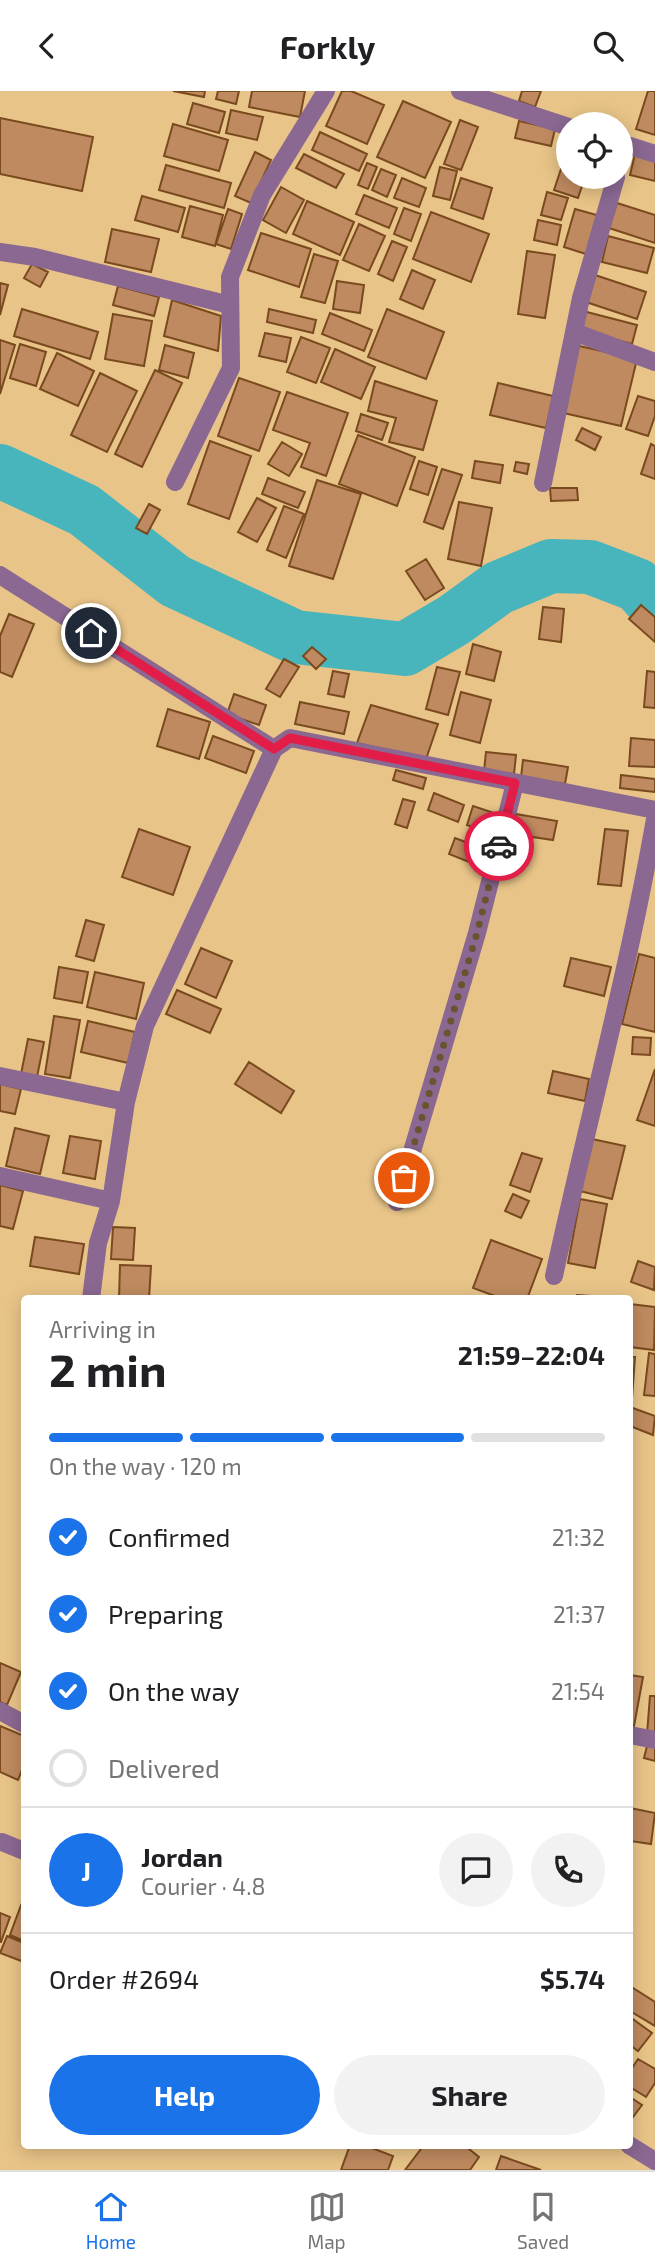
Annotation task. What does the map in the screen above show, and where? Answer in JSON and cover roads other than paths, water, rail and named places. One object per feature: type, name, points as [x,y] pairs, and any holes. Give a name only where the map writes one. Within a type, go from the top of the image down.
[{"type":"street","points":[[175,482],[230,367],[230,277],[262,195],[326,91]]},
{"type":"street","points":[[460,91],[556,123]]},
{"type":"street","points":[[633,150],[655,153]]},
{"type":"street","points":[[543,483],[574,332],[613,189]]},
{"type":"street","points":[[0,252],[35,257],[230,305]]},
{"type":"street","points":[[574,332],[655,362]]},
{"type":"street","points":[[0,575],[274,749]]},
{"type":"street","points":[[92,1295],[98,1243],[111,1201],[125,1101],[145,1026],[274,749],[290,738],[655,810]]},
{"type":"street","points":[[397,1202],[477,933],[515,783]]},
{"type":"street","points":[[554,1276],[587,1123],[636,925],[655,819]]},
{"type":"street","points":[[0,1076],[125,1101]]},
{"type":"street","points":[[0,1176],[111,1201]]},
{"type":"street","points":[[0,1711],[21,1722]]},
{"type":"street","points":[[633,1736],[655,1740]]},
{"type":"street","points":[[2,1842],[21,1849]]},
{"type":"street","points":[[633,2147],[655,2161]]},
{"type":"waterway","points":[[0,471],[84,510],[175,581],[295,637],[405,649],[454,620],[498,588],[551,566],[590,567],[637,585],[655,605]]}]
